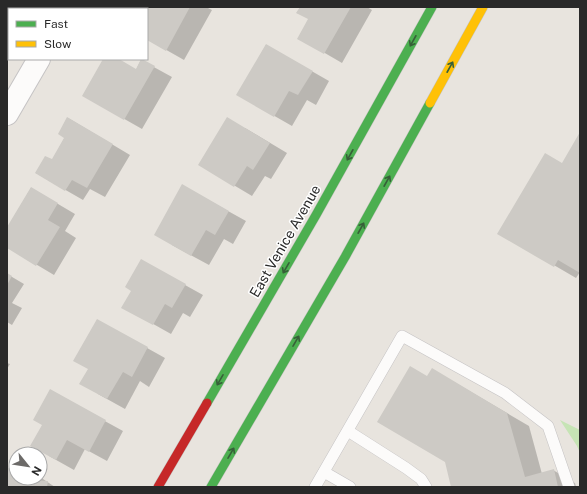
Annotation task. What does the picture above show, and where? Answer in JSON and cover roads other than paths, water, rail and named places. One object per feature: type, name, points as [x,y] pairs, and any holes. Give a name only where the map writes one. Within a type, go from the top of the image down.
[{"type":"main road","name":"East Venice Avenue","points":[[158,487],[316,215],[432,7]]},
{"type":"main road","points":[[212,487],[345,257],[484,7]]},
{"type":"street","points":[[7,114],[38,60]]},
{"type":"lane","points":[[315,487],[402,336],[505,393],[548,426],[569,487]]},
{"type":"lane","points":[[348,431],[406,468],[421,479],[426,487]]},
{"type":"lane","points":[[324,472],[350,487]]}]
